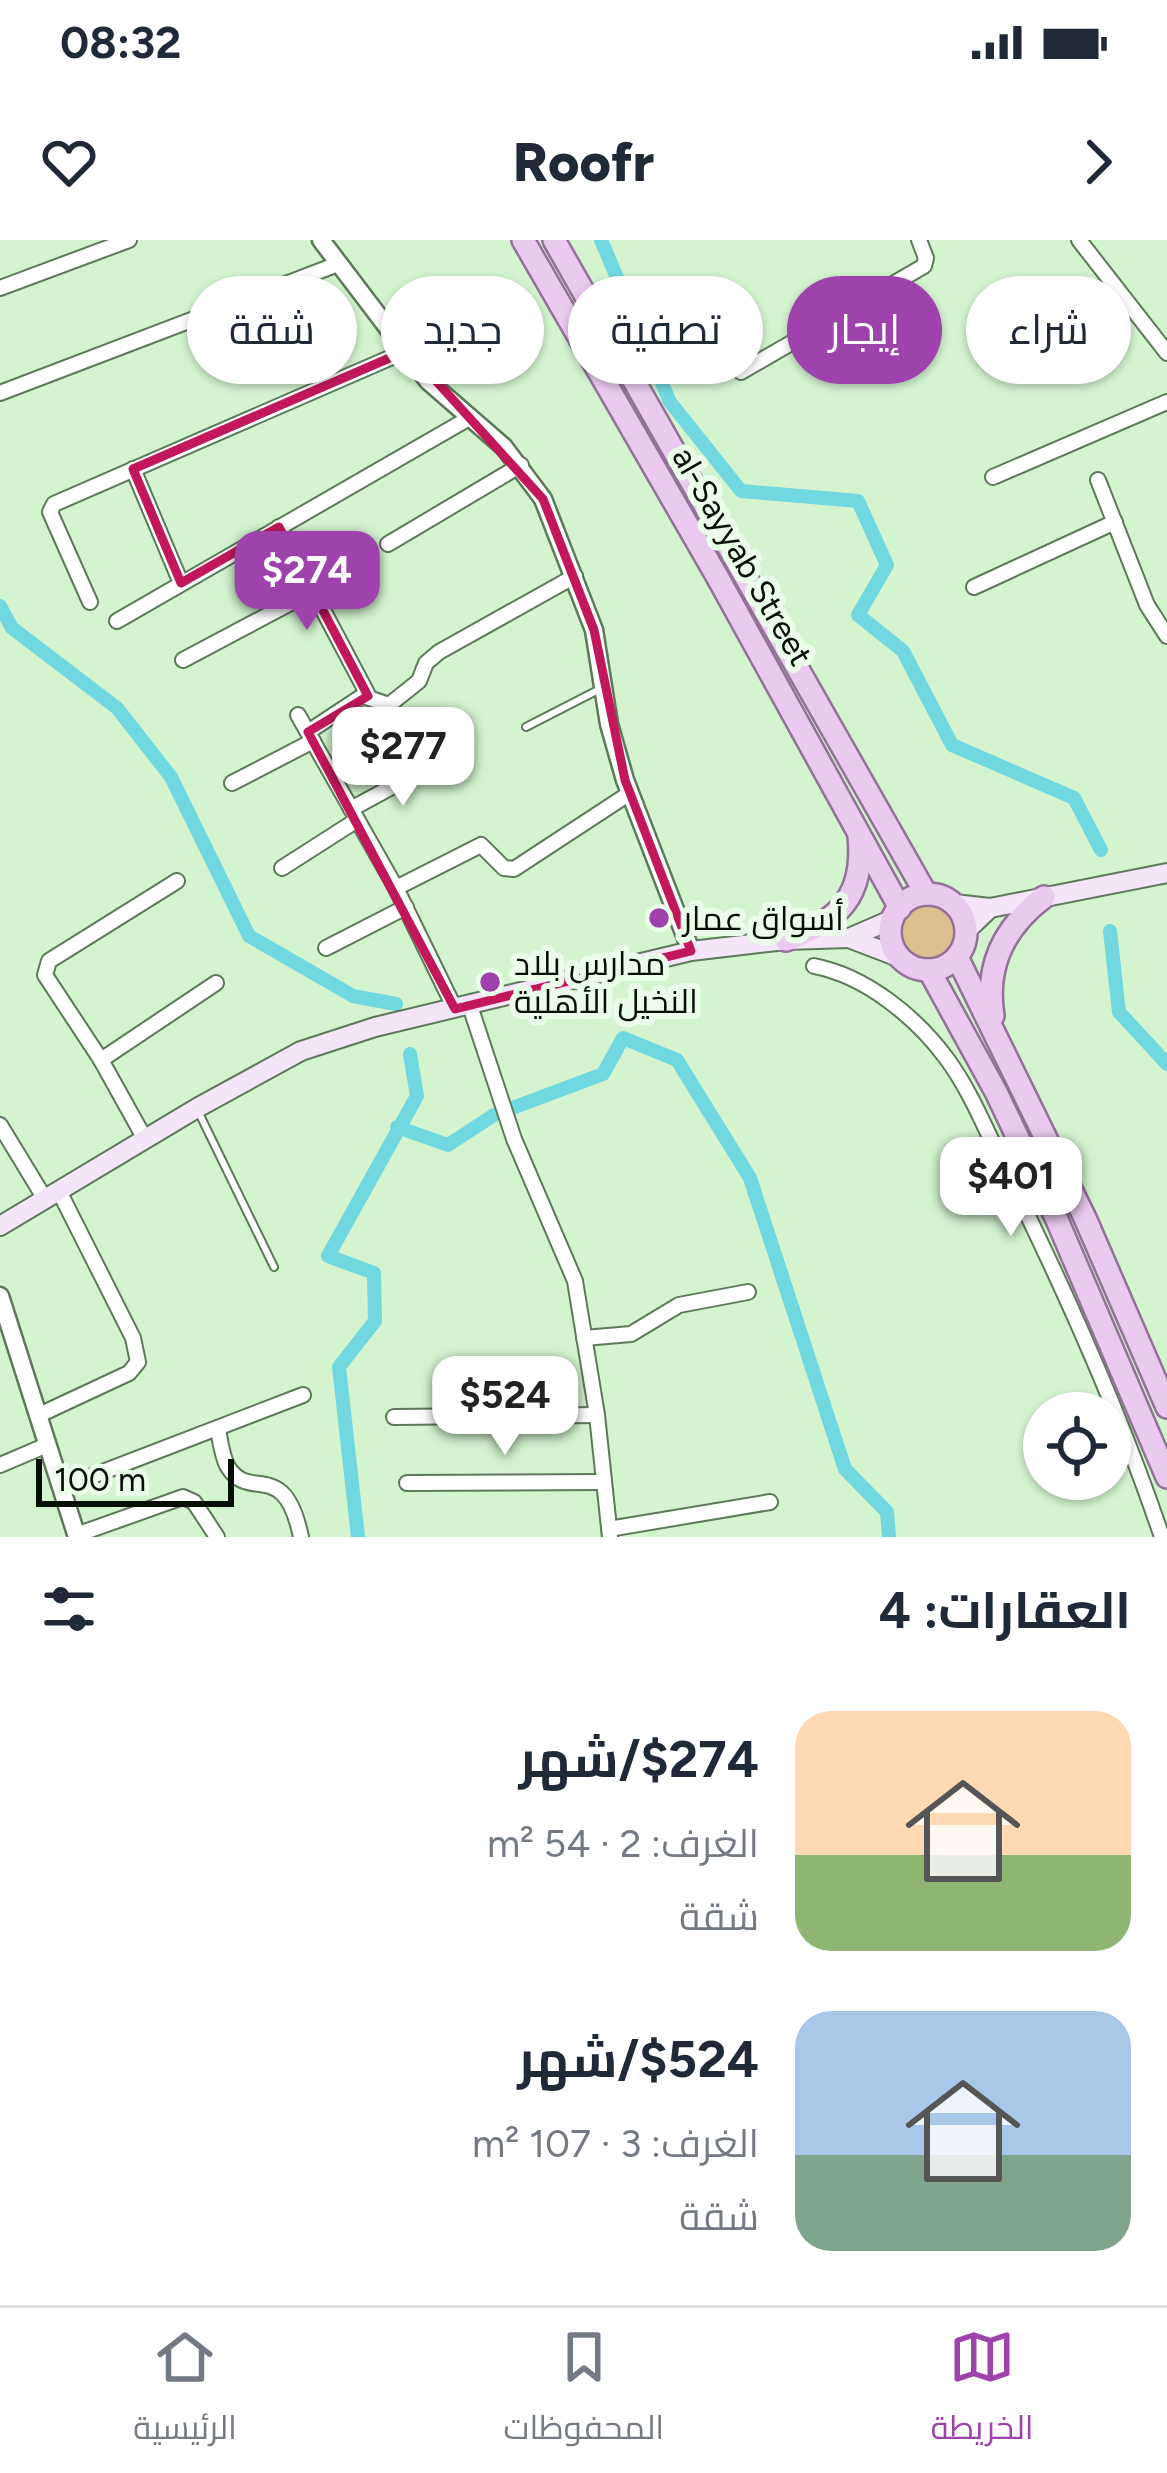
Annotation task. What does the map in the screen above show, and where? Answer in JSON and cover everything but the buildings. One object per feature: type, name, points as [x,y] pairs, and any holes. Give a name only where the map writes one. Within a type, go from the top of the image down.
[{"type":"main road","name":"al-Sayyab Street","points":[[523,240],[858,829],[896,914]]},
{"type":"main road","name":"al-Sayyab Street","points":[[554,240],[926,894]]},
{"type":"main road","points":[[786,940],[840,913],[858,871],[858,829]]},
{"type":"main road","points":[[849,938],[926,894],[954,904],[990,908],[1167,874]]},
{"type":"main road","points":[[1001,1040],[991,1000],[995,960],[1014,924],[1044,897]]},
{"type":"main road","points":[[954,904],[966,931]]},
{"type":"main road","points":[[0,1226],[302,1051],[375,1027],[692,951],[786,940],[849,938],[929,970],[957,957],[966,931],[990,908]]},
{"type":"main road","points":[[896,914],[892,940],[901,958]]},
{"type":"main road","points":[[957,957],[1085,1218],[1167,1407]]},
{"type":"main road","points":[[929,970],[1058,1220],[1167,1477]]},
{"type":"street","points":[[0,288],[129,240]]},
{"type":"street","points":[[321,240],[381,317]]},
{"type":"street","points":[[763,359],[924,266],[919,240]]},
{"type":"street","points":[[1078,240],[1167,353]]},
{"type":"street","points":[[0,393],[338,264]]},
{"type":"street","points":[[1152,333],[1167,325]]},
{"type":"street","points":[[90,602],[50,507],[381,362]]},
{"type":"street","points":[[433,384],[521,465],[543,499],[594,630],[609,724],[630,793],[692,951]]},
{"type":"street","points":[[993,477],[1167,402]]},
{"type":"street","points":[[118,621],[471,417]]},
{"type":"street","points":[[388,544],[521,465]]},
{"type":"street","points":[[133,470],[181,584]]},
{"type":"street","points":[[1098,480],[1147,605],[1167,636]]},
{"type":"street","points":[[974,586],[1115,522]]},
{"type":"street","points":[[279,526],[366,698]]},
{"type":"street","points":[[232,783],[366,698],[389,704],[419,682],[426,663],[439,652],[575,576]]},
{"type":"street","points":[[183,660],[313,591]]},
{"type":"street","points":[[298,715],[462,1007],[575,1281],[597,1414],[609,1533],[770,1502]]},
{"type":"street","points":[[282,868],[354,814],[433,766]]},
{"type":"street","points":[[397,888],[481,845],[504,868],[514,868],[630,793]]},
{"type":"street","points":[[145,1139],[44,975],[49,961],[177,881]]},
{"type":"street","points":[[326,948],[406,907]]},
{"type":"street","points":[[814,966],[880,995],[929,1038],[962,1083],[1029,1217],[1143,1481],[1162,1537]]},
{"type":"street","points":[[100,1060],[216,983]]},
{"type":"street","points":[[0,1125],[52,1195],[133,1339],[138,1361],[129,1373],[39,1415]]},
{"type":"street","points":[[584,1338],[631,1334],[679,1305],[748,1292]]},
{"type":"street","points":[[0,1296],[76,1536],[183,1497],[194,1502],[217,1537]]},
{"type":"street","points":[[61,1488],[303,1395]]},
{"type":"street","points":[[394,1417],[597,1414]]},
{"type":"street","points":[[218,1428],[227,1467],[242,1479],[283,1492],[294,1504],[301,1537]]},
{"type":"street","points":[[0,1465],[46,1445]]},
{"type":"street","points":[[407,1483],[604,1482]]},
{"type":"lane","points":[[526,727],[605,686]]},
{"type":"lane","points":[[197,1108],[274,1267]]},
{"type":"highlighted area","points":[[408,350],[543,499],[594,630],[625,780],[691,951],[455,1009],[308,732],[368,696],[279,527],[181,583],[133,469]]},
{"type":"shaded area","points":[[928,903],[949,912],[958,933],[949,954],[928,963],[907,954],[898,933],[907,912]]},
{"type":"waterway","points":[[601,240],[670,402],[741,491],[858,501],[887,565],[858,615],[903,651],[952,745],[1074,798],[1101,850]]},
{"type":"waterway","points":[[0,606],[12,628],[117,708],[171,777],[249,936],[353,996],[396,1004]]},
{"type":"waterway","points":[[1110,931],[1119,1012],[1167,1064]]},
{"type":"waterway","points":[[515,1107],[603,1074],[623,1038],[677,1060],[750,1178],[845,1469],[887,1512],[889,1537]]},
{"type":"waterway","points":[[358,1537],[339,1367],[375,1321],[374,1273],[328,1256],[417,1096],[410,1054]]},
{"type":"waterway","points":[[397,1127],[448,1145],[494,1115]]},
{"type":"place","name":"أسواق عمار","points":[[659,918]]},
{"type":"place","name":"مدارس بلاد النخيل الأهلية","points":[[490,982]]}]
